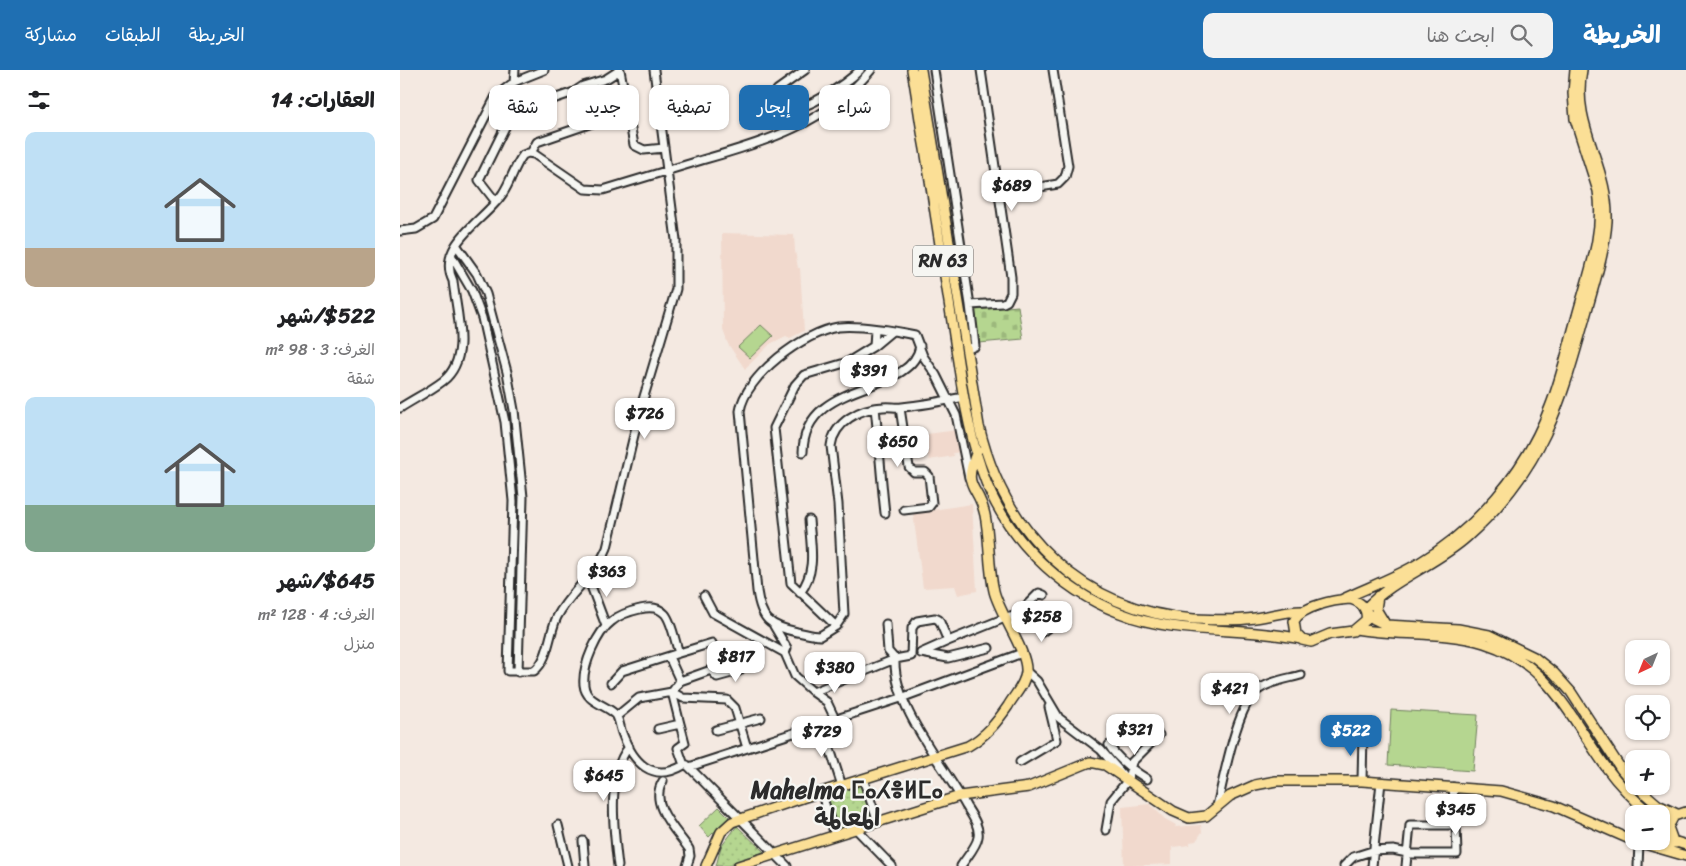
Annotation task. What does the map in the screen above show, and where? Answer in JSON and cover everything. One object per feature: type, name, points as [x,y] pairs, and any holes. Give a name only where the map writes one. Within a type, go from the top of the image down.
[{"type":"main road","name":"RN 63","points":[[912,70],[964,397],[977,452]]},
{"type":"main road","points":[[921,70],[982,440],[998,483],[1029,534],[1059,566],[1095,590],[1134,607],[1182,618],[1252,619],[1283,612],[1304,611],[1341,600],[1406,574],[1459,544],[1504,500],[1534,457],[1563,396],[1602,256],[1607,222],[1602,175],[1581,114],[1582,70]]},
{"type":"main road","points":[[1356,629],[1366,620],[1366,610],[1378,596],[1453,540],[1494,500],[1528,453],[1554,396],[1595,249],[1600,220],[1600,203],[1595,179],[1575,119],[1573,94],[1575,70]]},
{"type":"main road","points":[[706,866],[721,832],[727,825],[821,792],[968,746],[982,738],[999,719],[1023,683],[1026,671],[1022,653],[994,593],[984,513],[970,481],[970,469],[982,440]]},
{"type":"main road","points":[[977,452],[982,472],[1004,517],[1027,548],[1054,574],[1085,596],[1119,613],[1156,624],[1194,630],[1260,632],[1311,642],[1330,634],[1356,629],[1467,639],[1494,646],[1516,657],[1537,671],[1554,690],[1610,772],[1642,805]]},
{"type":"main road","points":[[970,481],[974,474],[982,472]]},
{"type":"main road","points":[[1378,596],[1377,614],[1382,621],[1390,626]]},
{"type":"main road","points":[[1341,600],[1356,601],[1378,622],[1390,626],[1448,628],[1479,632],[1509,642],[1534,657],[1554,673],[1571,692],[1625,774]]},
{"type":"main road","points":[[1301,639],[1296,634],[1294,624],[1296,618],[1304,611]]},
{"type":"main road","points":[[1260,632],[1287,629],[1291,619],[1283,612]]},
{"type":"main road","points":[[738,866],[960,796],[1029,787],[1090,762],[1105,765],[1173,811],[1186,817],[1202,818],[1244,789],[1276,781],[1362,781],[1501,791],[1529,797],[1625,837]]},
{"type":"main road","points":[[1646,795],[1658,805]]},
{"type":"main road","points":[[1670,821],[1681,813]]},
{"type":"main road","points":[[1670,836],[1676,843]]},
{"type":"main road","points":[[1670,843],[1686,845]]},
{"type":"main road","points":[[1665,850],[1686,856]]},
{"type":"street","points":[[514,82],[515,70]]},
{"type":"street","points":[[400,231],[416,229],[433,219],[496,96],[514,82],[544,70]]},
{"type":"street","points":[[586,85],[606,79],[620,70],[623,85]]},
{"type":"street","points":[[451,255],[458,264],[472,291],[482,318],[498,382],[506,430],[513,502],[508,671],[534,670],[542,663],[557,617],[603,558],[609,544],[640,410],[676,289],[676,240],[654,70]]},
{"type":"street","points":[[805,70],[777,90],[777,97],[787,109],[798,108],[833,91],[860,70]]},
{"type":"street","points":[[400,408],[443,381],[452,371],[458,360],[460,340],[453,281],[449,273],[451,255],[468,230],[504,193],[523,155],[531,153],[590,191],[603,190],[738,151],[795,129],[838,103],[871,70]]},
{"type":"street","points":[[934,70],[970,305],[974,346],[966,350]]},
{"type":"street","points":[[970,305],[1003,303],[1007,301],[1011,293],[1011,277],[981,70]]},
{"type":"street","points":[[998,194],[1058,184],[1066,177],[1068,166],[1053,70]]},
{"type":"street","points":[[496,202],[479,180],[512,113],[567,94]]},
{"type":"street","points":[[531,153],[536,142],[571,130]]},
{"type":"street","points":[[631,130],[634,145],[644,150],[664,148]]},
{"type":"street","points":[[453,281],[458,264],[456,246]]},
{"type":"street","points":[[456,246],[477,274],[486,294],[507,372],[514,410],[523,497],[518,672]]},
{"type":"street","points":[[785,653],[787,648],[773,624],[761,611],[757,591],[741,420],[742,402],[750,386],[769,366],[789,350],[813,337],[841,327],[915,335],[960,428],[970,481]]},
{"type":"street","points":[[874,346],[875,330]]},
{"type":"street","points":[[836,626],[791,583],[774,434],[776,423],[795,385],[804,375],[848,362],[892,332]]},
{"type":"street","points":[[803,452],[804,438],[809,428],[828,404],[845,394],[884,380],[904,368],[915,359],[920,346]]},
{"type":"street","points":[[773,624],[784,629],[816,636],[826,633],[836,626],[842,617],[844,609],[832,438],[845,421],[875,408],[900,408],[964,397]]},
{"type":"street","points":[[875,408],[885,513]]},
{"type":"street","points":[[900,408],[909,467],[914,472],[925,472],[929,476],[932,503],[929,507],[904,510]]},
{"type":"street","points":[[800,593],[809,580],[812,568],[809,520]]},
{"type":"street","points":[[588,578],[606,626]]},
{"type":"street","points":[[1020,615],[1023,608],[1039,593],[1044,595]]},
{"type":"street","points":[[704,596],[713,613],[785,653],[795,676],[812,692],[827,702],[835,719]]},
{"type":"street","points":[[679,653],[666,614],[658,609],[649,607],[635,610],[613,619],[606,626],[586,662],[584,685],[586,693],[617,716],[628,747],[641,765],[652,771],[664,773],[747,748],[901,698],[1022,653]]},
{"type":"street","points":[[812,692],[896,659],[921,653],[1005,618],[1020,615],[1028,617],[1042,632],[1061,618]]},
{"type":"street","points":[[911,656],[912,628],[917,621],[935,618],[939,620],[948,641]]},
{"type":"street","points":[[886,624],[888,651],[896,659]]},
{"type":"street","points":[[611,683],[622,671],[712,643]]},
{"type":"street","points":[[921,653],[948,658],[989,648]]},
{"type":"street","points":[[669,657],[680,681]]},
{"type":"street","points":[[672,692],[680,681],[711,670],[717,676],[739,671],[741,668],[737,657]]},
{"type":"street","points":[[896,659],[895,670],[901,698],[979,831],[978,839],[961,866]]},
{"type":"street","points":[[1026,671],[1037,681],[1059,718],[1101,750],[1128,780]]},
{"type":"street","points":[[1217,806],[1235,736],[1249,699],[1266,685],[1301,675]]},
{"type":"street","points":[[617,716],[629,704],[639,698],[672,692],[683,698],[730,701],[735,708],[747,748]]},
{"type":"street","points":[[672,692],[685,744],[678,748],[687,766],[787,866]]},
{"type":"street","points":[[1020,762],[1056,740],[1047,700]]},
{"type":"street","points":[[716,730],[761,718]]},
{"type":"street","points":[[658,728],[680,724]]},
{"type":"street","points":[[822,724],[842,786]]},
{"type":"street","points":[[1362,781],[1363,733]]},
{"type":"street","points":[[1106,830],[1111,801],[1128,780],[1130,767],[1135,758],[1159,735]]},
{"type":"street","points":[[1110,745],[1112,751],[1147,779]]},
{"type":"street","points":[[618,866],[614,818],[615,782],[620,760],[628,747]]},
{"type":"street","points":[[863,779],[878,822]]},
{"type":"street","points":[[663,781],[659,790],[658,802],[689,848],[690,856],[687,866]]},
{"type":"street","points":[[1372,866],[1380,782]]},
{"type":"street","points":[[1344,866],[1353,857],[1372,851],[1393,850],[1406,853],[1457,854],[1453,787]]},
{"type":"street","points":[[821,792],[835,835]]},
{"type":"street","points":[[558,825],[568,866]]},
{"type":"street","points":[[1406,866],[1410,825],[1456,825]]},
{"type":"street","points":[[855,828],[892,866]]},
{"type":"street","points":[[584,841],[585,866]]},
{"type":"street","points":[[1637,850],[1638,866]]},
{"type":"shaded area","points":[[722,233],[794,235],[798,268],[800,268],[804,331],[790,338],[786,336],[770,344],[745,369],[728,344],[723,330]]},
{"type":"shaded area","points":[[958,430],[961,452],[953,453],[954,456],[929,460],[928,455],[922,456],[919,435]]},
{"type":"shaded area","points":[[972,504],[977,591],[958,595],[955,586],[923,588],[913,513]]},
{"type":"shaded area","points":[[1150,804],[1165,819],[1176,825],[1175,827],[1201,825],[1202,832],[1196,841],[1190,842],[1190,845],[1172,847],[1172,864],[1124,866],[1122,807]]},
{"type":"green space","points":[[1018,306],[1023,339],[979,343],[975,310]]},
{"type":"green space","points":[[761,325],[773,336],[750,358],[738,347]]},
{"type":"green space","points":[[1391,710],[1478,715],[1473,771],[1388,765]]},
{"type":"green space","points":[[861,782],[872,817],[836,829],[825,793]]},
{"type":"green space","points":[[719,807],[729,817],[709,837],[699,826]]},
{"type":"green space","points":[[737,826],[764,852],[728,866],[716,866],[721,847]]},
{"type":"district","name":"Mahelma ⵎⴰⵃⴻⵍⵎⴰ المعالمة","points":[[847,804]]}]
